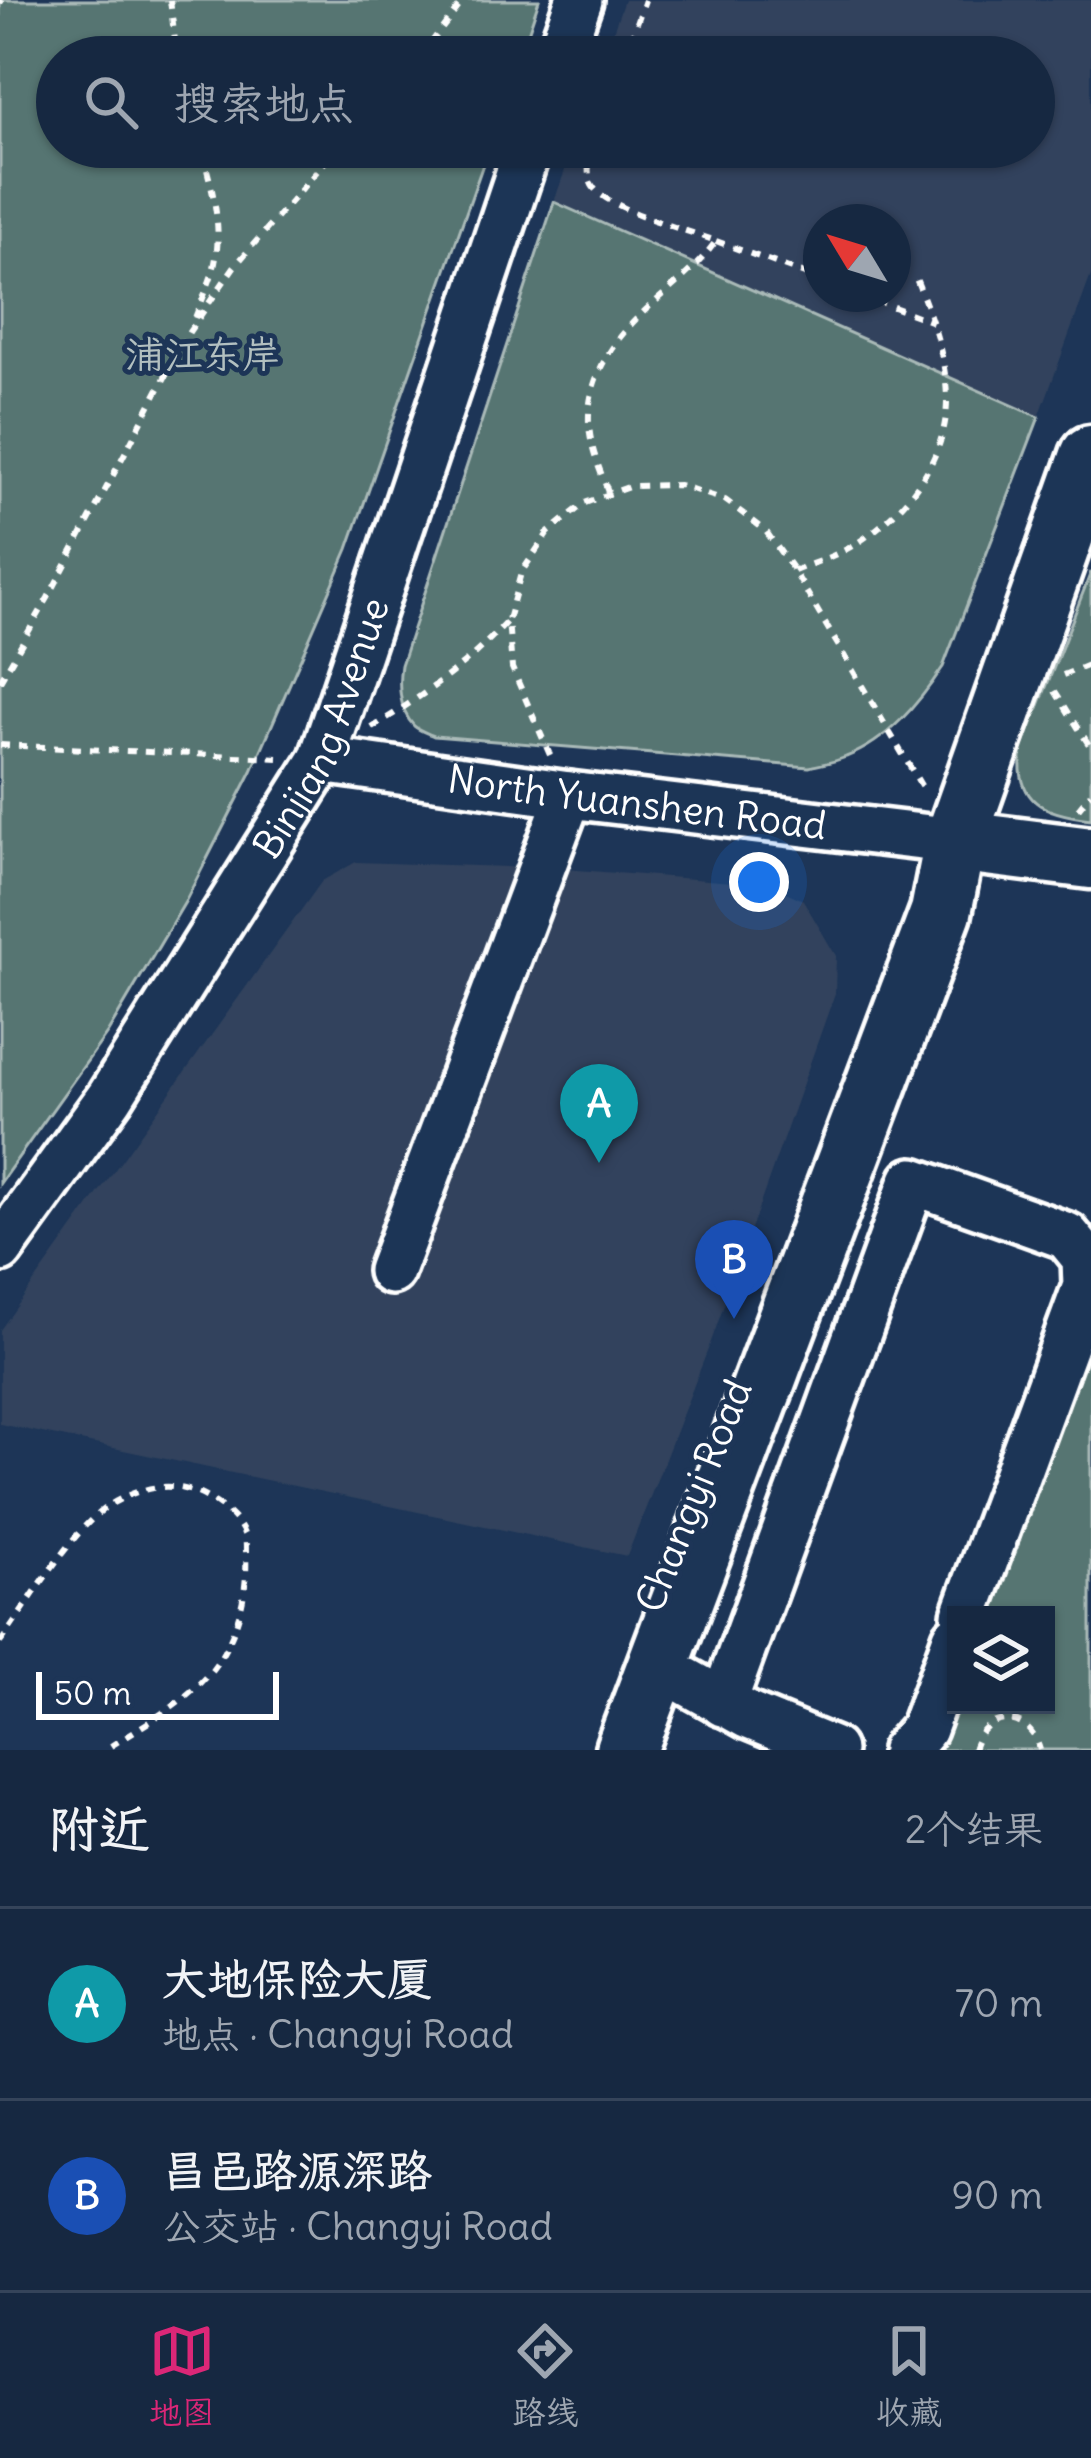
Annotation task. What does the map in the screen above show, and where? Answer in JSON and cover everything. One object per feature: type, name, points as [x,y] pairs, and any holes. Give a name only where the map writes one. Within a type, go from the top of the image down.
[{"type":"main road","name":"Changyi Road","points":[[626,1750],[941,912],[955,842],[1091,456]]},
{"type":"main road","name":"Changyi Road","points":[[594,1750],[764,1324],[918,905],[955,842]]},
{"type":"main road","points":[[955,842],[1091,858]]},
{"type":"street","points":[[566,36],[579,0]]},
{"type":"street","name":"Binjiang Avenue","points":[[0,1249],[110,1097],[322,760],[521,168]]},
{"type":"street","name":"North Yuanshen Road","points":[[322,760],[955,842]]},
{"type":"street","points":[[392,1271],[569,795]]},
{"type":"street","points":[[723,1702],[913,1181],[1066,1236],[1085,1258],[1086,1286],[967,1606]]},
{"type":"street","points":[[904,1750],[922,1729],[947,1662]]},
{"type":"street","points":[[658,1665],[749,1717],[832,1750]]},
{"type":"path","points":[[170,0],[174,36]]},
{"type":"path","points":[[436,36],[464,0]]},
{"type":"path","points":[[632,36],[645,0]]},
{"type":"path","points":[[189,332],[214,267],[218,240],[206,168]]},
{"type":"path","points":[[0,680],[189,332],[234,267],[320,168]]},
{"type":"path","points":[[590,168],[591,183],[607,201],[803,273]]},
{"type":"path","points":[[609,494],[591,442],[588,410],[596,376],[620,335],[682,282],[716,241]]},
{"type":"path","points":[[794,571],[851,547],[888,519],[919,486],[938,447],[947,406],[944,369],[915,276]]},
{"type":"path","points":[[907,312],[933,322]]},
{"type":"path","points":[[530,712],[512,668],[508,620],[521,573],[548,533],[585,502],[632,486],[679,485],[725,500],[765,530],[955,842]]},
{"type":"path","points":[[0,745],[322,760],[442,682],[478,654],[508,620]]},
{"type":"path","points":[[1049,681],[1091,664]]},
{"type":"path","points":[[0,1643],[83,1527],[107,1507],[138,1491],[172,1485],[204,1495],[230,1514],[245,1535],[247,1580],[237,1624],[218,1662],[186,1695],[105,1750]]},
{"type":"path","points":[[973,1750],[984,1729],[1005,1720],[1026,1726],[1040,1750]]},
{"type":"shaded area","points":[[624,0],[1091,0],[1091,275],[1039,417],[554,202],[566,168],[1055,168],[1055,36],[611,36]]},
{"type":"shaded area","points":[[356,862],[564,869],[771,885],[803,900],[836,956],[835,993],[712,1339],[627,1556],[0,1424],[0,1330],[322,881]]},
{"type":"green space","name":"浦江东岸","points":[[0,0],[539,0],[527,36],[36,36],[36,168],[482,168],[348,549],[252,771],[185,902],[108,1032],[0,1183]]},
{"type":"green space","points":[[554,202],[1039,417],[943,667],[901,720],[861,750],[809,767],[434,736],[416,728],[405,713],[401,665]]},
{"type":"green space","points":[[1091,572],[1091,819],[1060,814],[1036,802],[1028,794],[1021,767],[1022,749]]},
{"type":"green space","points":[[1091,1328],[1091,1750],[938,1750],[953,1714],[1055,1714],[1055,1606],[992,1606]]},
{"type":"place","name":"大地保险大厦","points":[[599,1163]]},
{"type":"place","name":"昌邑路源深路","points":[[734,1319]]}]
